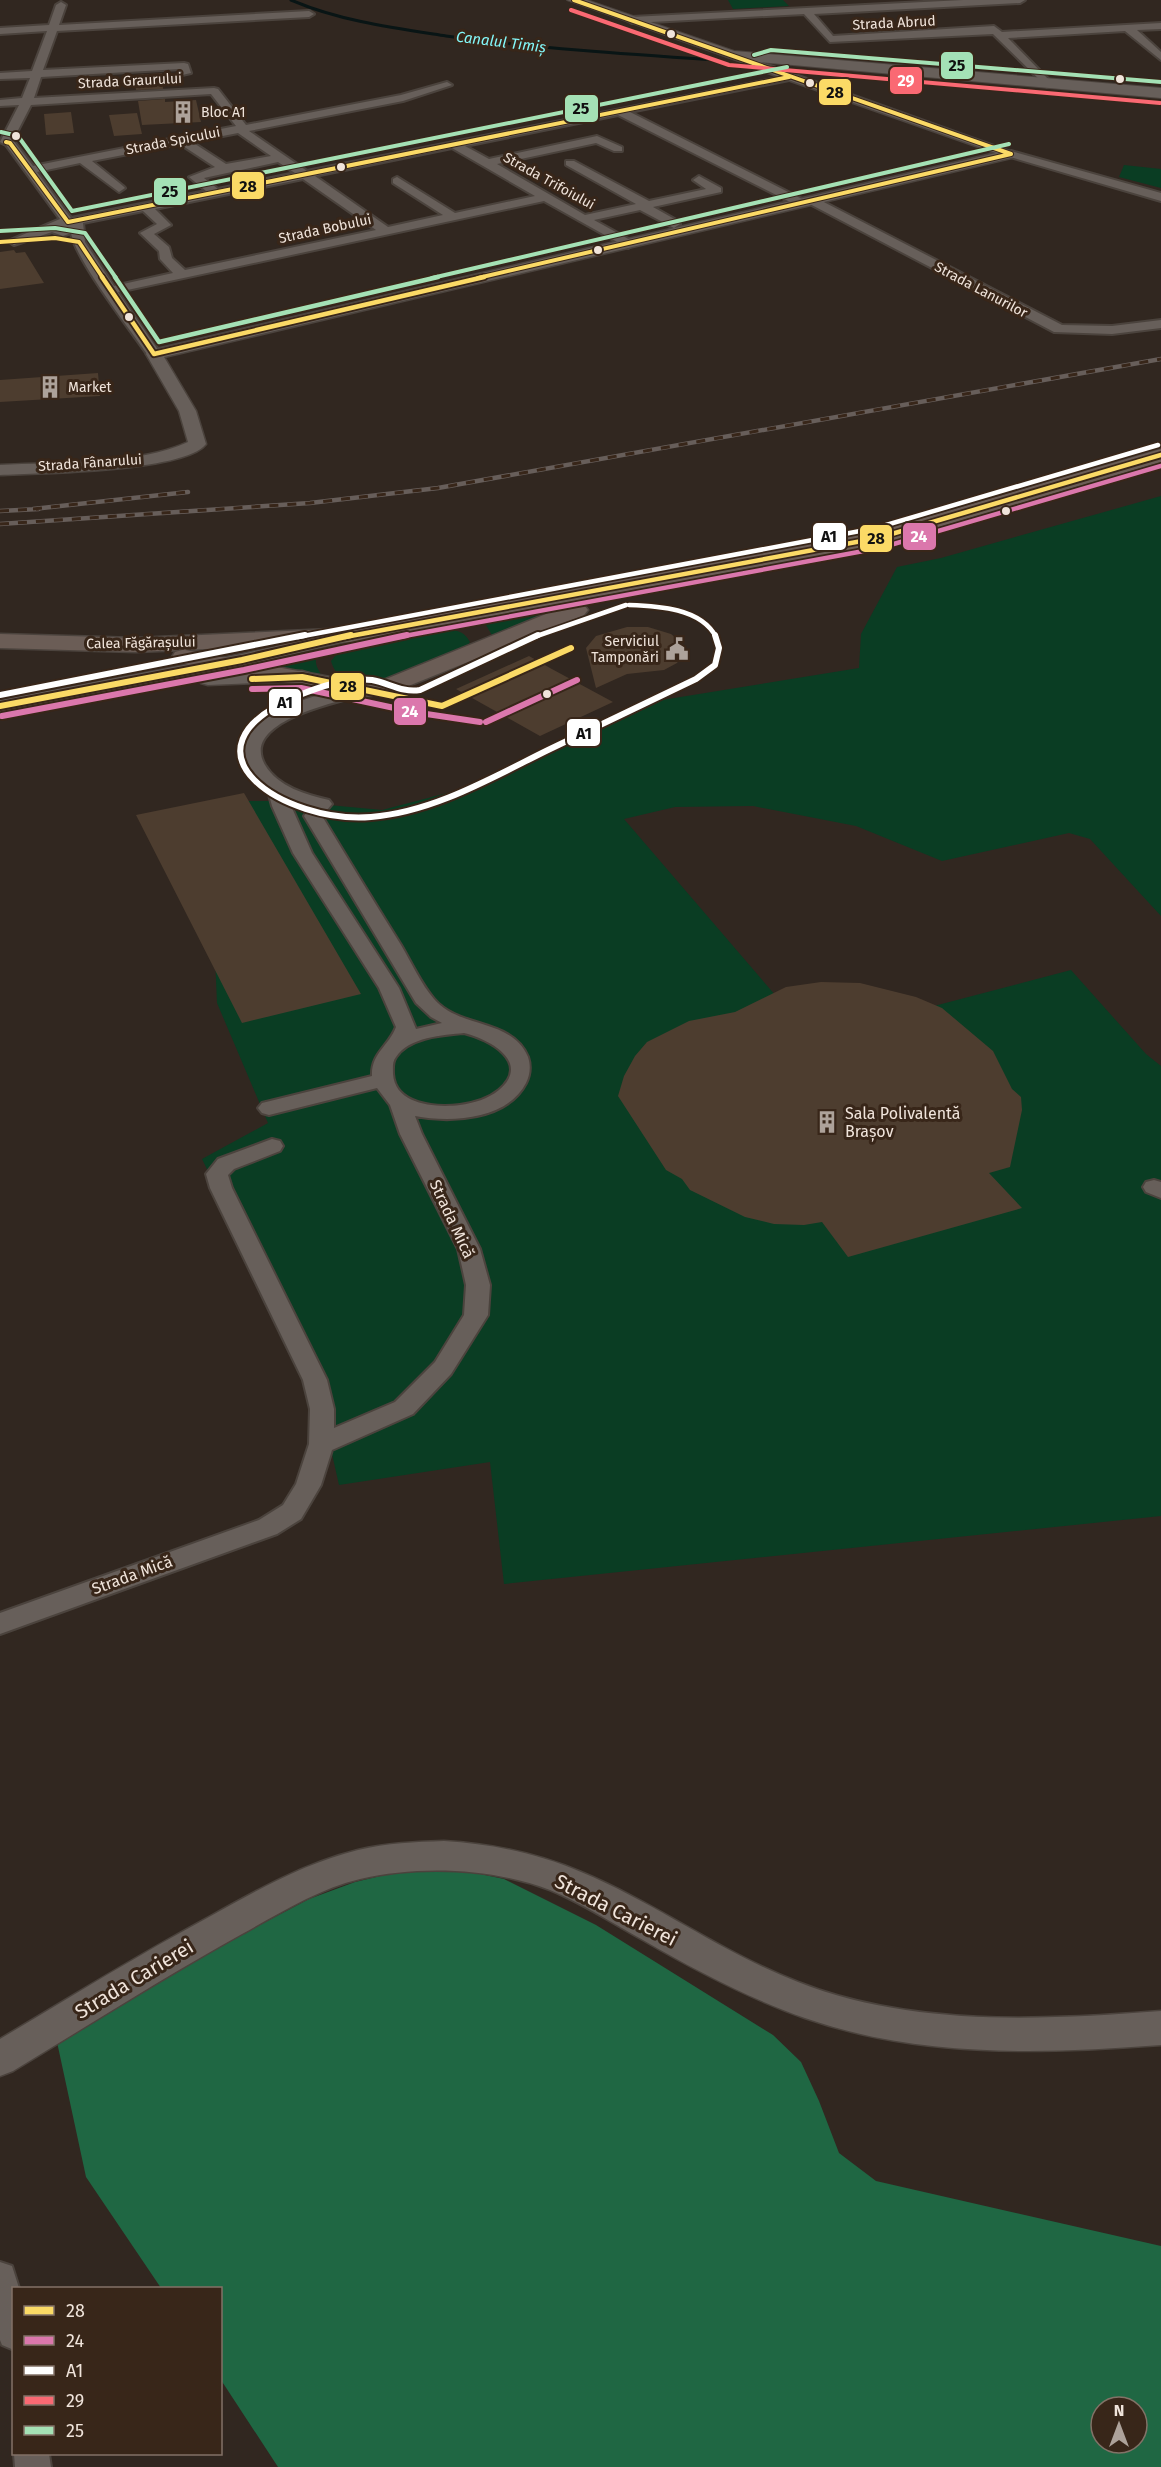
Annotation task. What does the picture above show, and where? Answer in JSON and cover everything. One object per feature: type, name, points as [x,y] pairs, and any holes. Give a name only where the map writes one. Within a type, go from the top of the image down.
[{"type":"main road","points":[[574,0],[731,55],[764,62],[1161,93]]},
{"type":"main road","name":"Calea Făgărașului","points":[[0,641],[136,645],[353,635],[878,538],[1161,454]]},
{"type":"main road","points":[[353,635],[335,646],[324,659],[327,672],[353,688],[391,686],[546,620],[590,606],[804,564],[878,538]]},
{"type":"main road","points":[[441,619],[458,621],[473,628],[478,648]]},
{"type":"main road","name":"Calea Făgărașului","points":[[0,647],[173,656],[224,663],[353,688]]},
{"type":"street","points":[[632,20],[1020,0]]},
{"type":"street","points":[[968,2],[1047,84]]},
{"type":"street","points":[[61,5],[27,101],[3,142],[9,143],[154,354],[1011,154]]},
{"type":"street","name":"Strada Abrud","points":[[807,10],[830,39],[1161,26]]},
{"type":"street","points":[[0,31],[309,14]]},
{"type":"street","points":[[1128,28],[1161,57]]},
{"type":"street","points":[[764,62],[789,77],[1011,154],[1161,197]]},
{"type":"street","points":[[0,76],[114,73],[184,66],[186,74]]},
{"type":"street","points":[[0,242],[40,239],[91,219],[146,207],[789,77]]},
{"type":"street","name":"Strada Spicului","points":[[28,170],[403,98],[447,85]]},
{"type":"street","name":"Strada Graurului","points":[[0,102],[214,91],[241,128],[279,158],[386,231]]},
{"type":"street","name":"Strada Lanurilor","points":[[620,111],[807,202],[1053,327],[1095,330],[1161,324]]},
{"type":"street","points":[[488,163],[597,139],[618,149]]},
{"type":"street","points":[[181,140],[224,168]]},
{"type":"street","name":"Strada Trifoiului","points":[[455,145],[628,244]]},
{"type":"street","points":[[216,193],[195,177],[224,168],[279,158]]},
{"type":"street","points":[[82,159],[119,188]]},
{"type":"street","points":[[570,163],[674,224]]},
{"type":"street","points":[[585,218],[717,190],[699,180]]},
{"type":"street","points":[[397,181],[454,217]]},
{"type":"street","name":"Strada Bobului","points":[[111,290],[544,197]]},
{"type":"street","points":[[146,207],[165,225],[146,233],[165,250],[166,259],[183,275]]},
{"type":"street","points":[[14,241],[67,228]]},
{"type":"street","name":"Strada Fânarului","points":[[0,470],[160,458],[179,453],[197,444],[198,434],[154,354]]},
{"type":"street","points":[[0,706],[224,663],[353,635]]},
{"type":"street","points":[[0,715],[209,678],[302,677]]},
{"type":"street","points":[[353,688],[266,725],[255,736],[250,747],[251,760],[276,786],[278,805],[296,841],[394,997],[406,1028],[401,1042]]},
{"type":"street","name":"Strada Mică","points":[[276,786],[318,810],[426,1003],[438,1013],[467,1028]]},
{"type":"street","name":"Strada Mică","points":[[467,1028],[486,1032],[504,1040],[516,1052],[521,1066],[519,1081],[508,1094],[491,1105],[458,1113],[424,1111],[391,1093],[383,1080],[382,1066],[401,1042],[429,1030],[467,1028]]},
{"type":"street","points":[[269,1108],[383,1080]]},
{"type":"street","name":"Strada Mică","points":[[321,1444],[404,1408],[443,1368],[476,1315],[478,1285],[469,1249],[411,1134],[399,1099]]},
{"type":"street","points":[[411,1134],[414,1123],[424,1111]]},
{"type":"street","name":"Strada Mică","points":[[0,1624],[268,1527],[292,1512],[308,1485],[321,1444],[322,1409],[315,1380],[221,1188],[217,1174],[226,1164],[272,1146]]},
{"type":"street","name":"Strada Carierei","points":[[0,2059],[138,1975],[289,1891],[334,1872],[376,1862],[427,1856],[494,1861],[554,1876],[753,1980],[808,2002],[867,2018],[936,2031],[998,2036],[1069,2036],[1161,2028]]},
{"type":"street","points":[[0,2278],[12,2325]]},
{"type":"green space","points":[[728,0],[783,0],[789,6],[733,9]]},
{"type":"green space","points":[[1124,165],[1161,169],[1161,188],[1119,177]]},
{"type":"green space","points":[[1161,496],[1161,916],[1090,839],[1069,833],[942,861],[856,826],[753,806],[675,807],[624,819],[812,1038],[1071,970],[1146,1054],[1161,1066],[1161,1516],[504,1584],[490,1462],[339,1485],[318,1392],[202,1159],[268,1123],[217,1003],[214,934],[236,801],[286,801],[382,810],[451,792],[662,700],[859,668],[861,634],[897,567],[941,558]]},
{"type":"green space","points":[[553,605],[557,609],[493,637],[486,625],[477,620]]},
{"type":"green space","points":[[441,628],[462,633],[470,642],[466,647],[435,662],[393,678],[373,683],[354,683],[340,676],[331,661],[340,650],[361,643]]},
{"type":"green space","points":[[321,649],[316,662],[322,676],[253,663]]},
{"type":"green space","points":[[410,1869],[461,1870],[504,1879],[596,1925],[773,2035],[801,2062],[839,2153],[876,2181],[1161,2246],[1161,2467],[278,2467],[222,2382],[222,2287],[160,2287],[86,2177],[57,2042],[140,1988],[309,1899],[355,1882]]},
{"type":"building","points":[[162,73],[163,89],[136,90],[134,75]]},
{"type":"building","points":[[165,99],[165,102],[196,100],[201,122],[142,125],[138,101]]},
{"type":"building","points":[[71,112],[74,133],[46,135],[44,114]]},
{"type":"building","points":[[137,113],[142,134],[114,136],[109,115]]},
{"type":"building","points":[[14,250],[16,253],[25,252],[44,283],[0,289],[0,252]]},
{"type":"building","name":"Market","points":[[98,373],[100,396],[0,402],[0,380]]},
{"type":"building","points":[[627,627],[648,627],[671,634],[681,642],[684,653],[677,663],[664,670],[627,674],[596,688],[586,648],[596,636]]},
{"type":"building","points":[[529,656],[613,702],[540,736],[456,689]]},
{"type":"building","points":[[244,793],[361,994],[242,1023],[136,815]]},
{"type":"building","name":"Sala Polivalentă Brașov","points":[[821,982],[860,983],[916,997],[942,1008],[993,1051],[1012,1089],[1021,1097],[1022,1110],[1010,1167],[989,1173],[1022,1208],[848,1257],[822,1222],[804,1225],[774,1224],[745,1217],[690,1190],[682,1179],[666,1170],[618,1096],[624,1076],[635,1056],[647,1042],[689,1021],[735,1012],[786,987]]},
{"type":"waterway","name":"Canalul Timiș","points":[[291,0],[348,19],[446,36],[614,53],[715,60]]},
{"type":"railway","points":[[0,524],[310,503],[438,488],[1161,359]]},
{"type":"railway","points":[[33,509],[188,492]]},
{"type":"railway","points":[[0,511],[39,509]]},
{"type":"transit line","name":"28","points":[[574,0],[1011,154]]},
{"type":"transit line","name":"29","points":[[571,10],[729,65],[1160,103]]},
{"type":"transit line","name":"25","points":[[754,55],[771,50],[1161,82]]},
{"type":"transit line","name":"25","points":[[1,132],[18,136],[72,211],[787,67]]},
{"type":"transit line","name":"28","points":[[68,222],[789,77]]},
{"type":"transit line","name":"28","points":[[6,142],[10,143],[68,222]]},
{"type":"transit line","name":"25","points":[[0,231],[55,228],[85,233],[159,342],[1009,144]]},
{"type":"transit line","name":"28","points":[[154,354],[1011,154]]},
{"type":"transit line","name":"28","points":[[0,242],[55,238],[79,242],[154,354]]},
{"type":"transit line","name":"A1","points":[[0,695],[240,650],[351,625],[876,528],[1158,445]]},
{"type":"transit line","name":"28","points":[[0,706],[242,660],[353,635],[878,538],[1161,455]]},
{"type":"transit line","name":"24","points":[[2,716],[244,670],[355,645],[880,548],[1161,466]]},
{"type":"transit line","name":"A1","points":[[626,605],[588,616],[534,637],[420,690],[407,691],[375,681],[354,680],[336,683],[295,697],[275,707],[247,732],[240,753],[243,765],[269,793],[290,805],[307,811],[339,817],[371,817],[435,802],[696,679],[715,665],[719,648],[715,634],[705,624],[676,610],[629,605]]},
{"type":"transit line","name":"28","points":[[442,706],[571,648]]},
{"type":"transit line","name":"28","points":[[252,679],[302,677],[442,706]]},
{"type":"transit line","name":"24","points":[[486,722],[577,680]]},
{"type":"transit line","name":"24","points":[[252,689],[301,688],[413,712],[480,722]]},
{"type":"place","name":"Bloc A1","points":[[183,112]]},
{"type":"place","name":"Market","points":[[50,387]]},
{"type":"place","name":"Serviciul Tamponări","points":[[677,649]]},
{"type":"place","name":"Sala Polivalentă Brașov","points":[[827,1122]]}]
